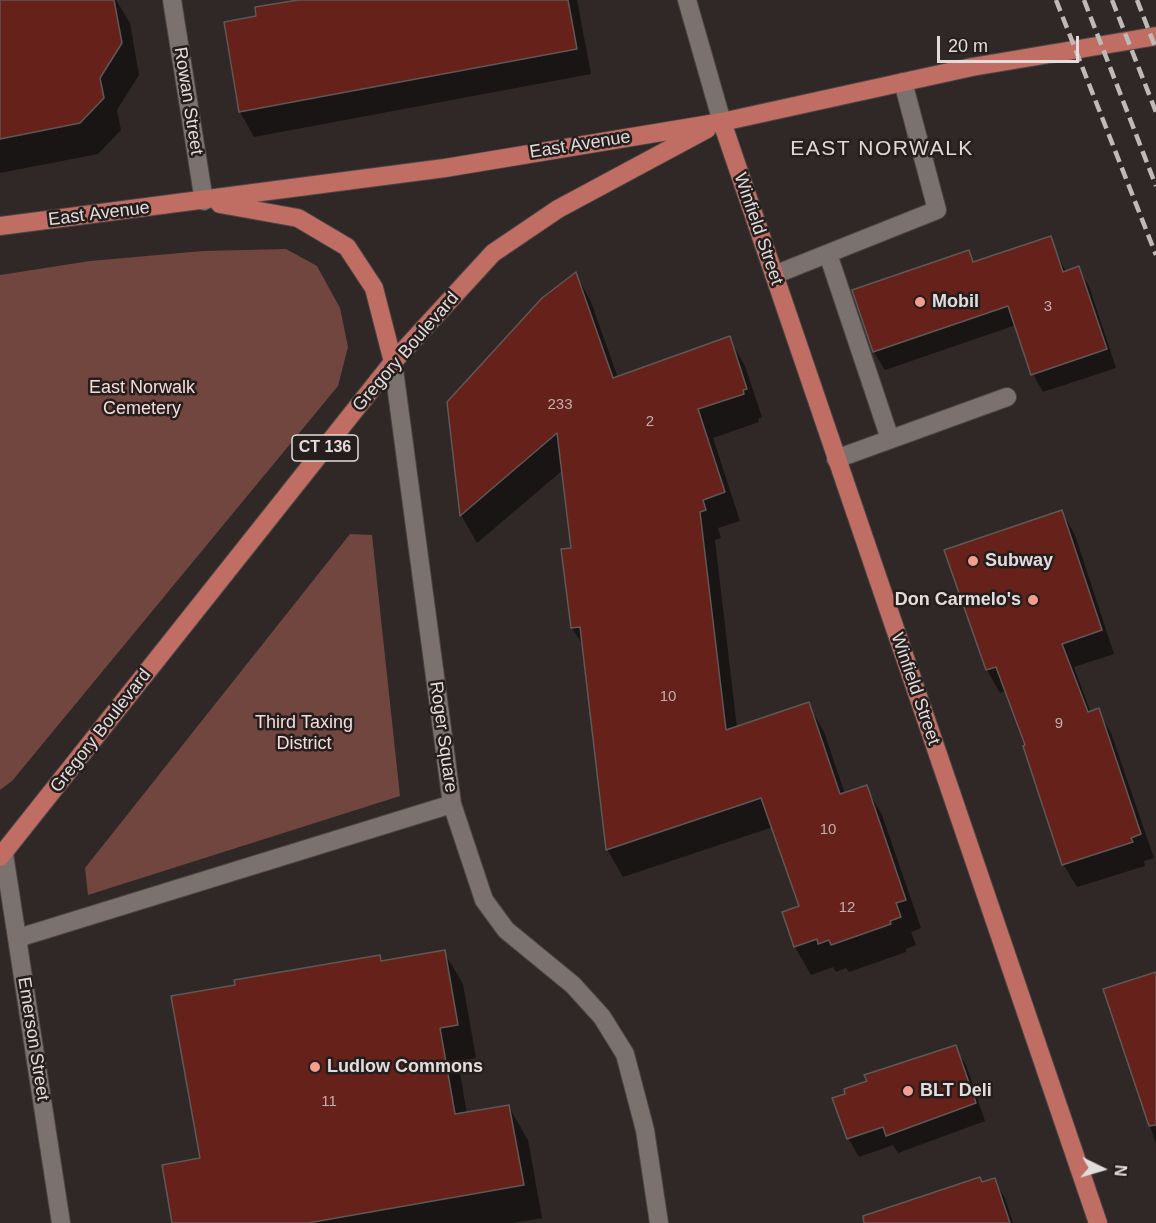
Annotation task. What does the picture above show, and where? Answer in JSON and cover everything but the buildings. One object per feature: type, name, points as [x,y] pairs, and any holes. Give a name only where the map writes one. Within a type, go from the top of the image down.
[{"type":"main road","name":"East Avenue","points":[[0,226],[445,168],[722,122],[972,66],[1156,36]]},
{"type":"main road","name":"Winfield Street","points":[[722,122],[1098,1223]]},
{"type":"main road","name":"Gregory Boulevard","points":[[2,856],[393,362],[493,253],[558,209],[722,122]]},
{"type":"main road","points":[[204,201],[298,218],[347,247],[374,288],[393,362]]},
{"type":"street","name":"Rowan Street","points":[[172,0],[204,201]]},
{"type":"street","points":[[687,0],[722,122]]},
{"type":"street","points":[[774,275],[937,210],[903,82]]},
{"type":"street","points":[[828,254],[891,439]]},
{"type":"street","name":"Roger Square","points":[[18,938],[452,804],[393,362]]},
{"type":"street","points":[[836,459],[1007,397]]},
{"type":"street","points":[[452,804],[484,900],[506,930],[573,985],[602,1017],[625,1054],[645,1130],[659,1223]]},
{"type":"street","name":"Emerson Street","points":[[2,856],[18,938],[61,1223]]},
{"type":"green space","name":"East Norwalk Cemetery","points":[[286,249],[317,266],[340,308],[348,347],[338,386],[12,781],[0,790],[0,275],[90,261],[203,251]]},
{"type":"green space","name":"Third Taxing District","points":[[350,534],[372,535],[400,796],[88,895],[85,868]]},
{"type":"railway","points":[[1056,0],[1156,255]]},
{"type":"railway","points":[[1084,0],[1156,186]]},
{"type":"railway","points":[[1112,0],[1156,112]]},
{"type":"railway","points":[[1137,0],[1156,49]]},
{"type":"place","name":"Mobil","points":[[920,302]]},
{"type":"place","name":"Subway","points":[[973,561]]},
{"type":"place","name":"Don Carmelo's","points":[[1033,600]]},
{"type":"place","name":"Ludlow Commons","points":[[315,1067]]},
{"type":"place","name":"BLT Deli","points":[[908,1091]]},
{"type":"district","name":"EAST NORWALK","points":[[882,149]]}]
